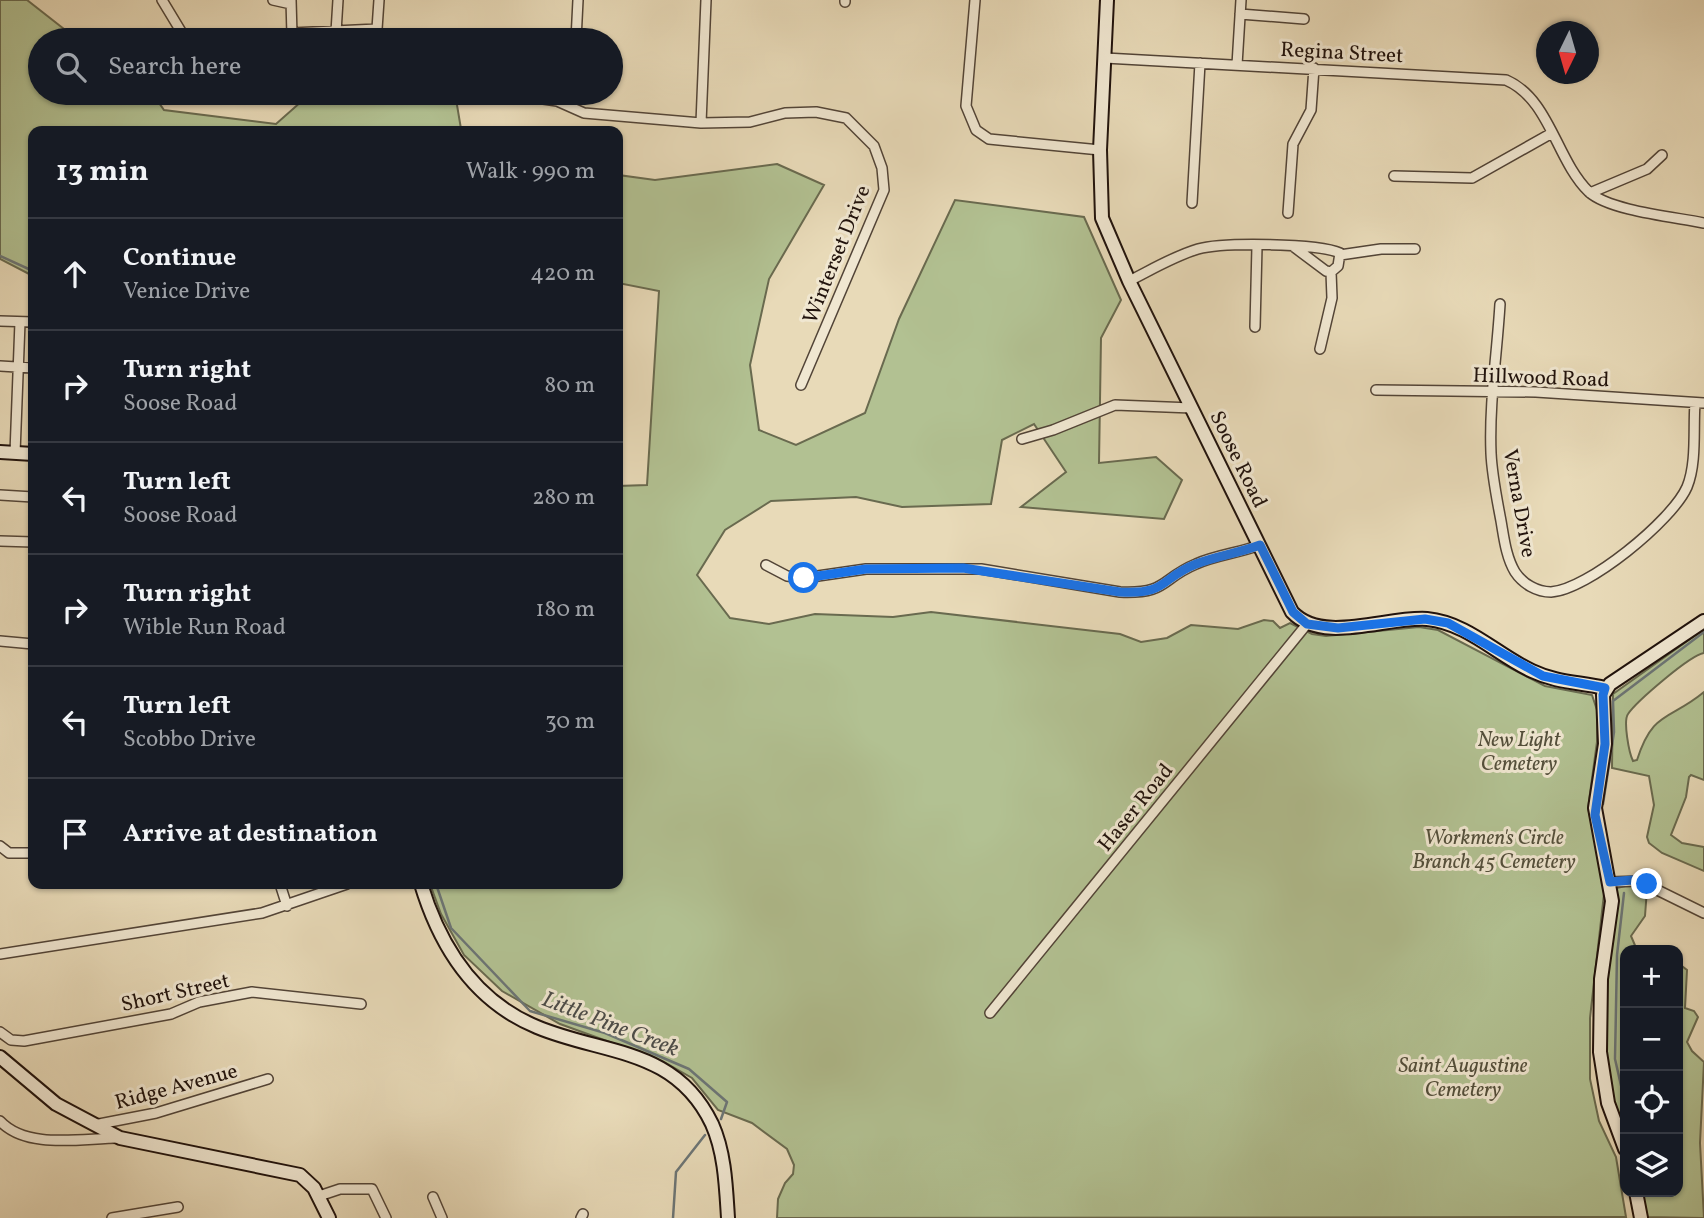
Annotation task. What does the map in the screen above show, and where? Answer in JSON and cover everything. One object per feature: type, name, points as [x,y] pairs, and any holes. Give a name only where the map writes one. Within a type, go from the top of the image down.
[{"type":"street","points":[[162,0],[179,28]]},
{"type":"street","points":[[273,0],[291,2],[292,28]]},
{"type":"street","points":[[337,28],[338,0]]},
{"type":"street","points":[[377,28],[379,0]]},
{"type":"street","points":[[577,28],[578,0]]},
{"type":"street","points":[[701,122],[706,0]]},
{"type":"street","points":[[975,0],[967,106],[976,130],[989,139],[1100,150]]},
{"type":"street","name":"Soose Road","points":[[1107,0],[1100,150],[1102,218],[1129,281],[1293,612],[1307,624]]},
{"type":"street","points":[[1237,65],[1241,0]]},
{"type":"street","points":[[1240,14],[1304,19]]},
{"type":"street","name":"Regina Street","points":[[1105,58],[1506,80],[1529,95],[1590,193]]},
{"type":"street","points":[[1192,204],[1200,63]]},
{"type":"street","points":[[1288,213],[1293,144],[1311,110],[1314,68]]},
{"type":"street","name":"Winterset Drive","points":[[572,105],[584,113],[701,122],[750,122],[785,113],[816,112],[846,118],[874,146],[882,168],[884,190],[801,385]]},
{"type":"street","points":[[1394,176],[1472,178],[1552,133]]},
{"type":"street","points":[[1590,193],[1647,169],[1662,155]]},
{"type":"street","points":[[1590,193],[1615,204],[1704,223]]},
{"type":"street","points":[[1255,327],[1257,246]]},
{"type":"street","points":[[1294,247],[1315,264],[1331,272]]},
{"type":"street","points":[[1129,281],[1201,248],[1328,248],[1340,255],[1381,249],[1415,250]]},
{"type":"street","points":[[1331,272],[1338,266],[1340,255]]},
{"type":"street","points":[[1320,349],[1332,298],[1331,272]]},
{"type":"street","name":"Verna Drive","points":[[1500,304],[1492,462],[1506,547],[1517,575],[1531,587],[1546,592],[1563,589],[1628,552],[1681,499],[1690,473],[1700,403]]},
{"type":"street","points":[[0,321],[28,323]]},
{"type":"street","points":[[15,453],[20,322]]},
{"type":"street","points":[[0,366],[28,368]]},
{"type":"street","name":"Hillwood Road","points":[[1376,390],[1494,392],[1700,403]]},
{"type":"street","points":[[1022,439],[1053,430],[1115,405],[1192,408]]},
{"type":"street","points":[[0,452],[28,454]]},
{"type":"street","points":[[0,495],[28,497]]},
{"type":"street","points":[[0,541],[28,542]]},
{"type":"street","points":[[766,565],[787,576],[804,578],[866,569],[981,569],[1120,592],[1142,592],[1160,588],[1191,566],[1260,545]]},
{"type":"street","points":[[1307,624],[1338,628],[1425,619],[1448,623],[1543,676],[1605,688]]},
{"type":"street","points":[[1620,1136],[1608,1104],[1600,1052],[1601,979],[1612,906],[1610,882],[1595,815],[1605,744],[1603,695],[1605,688],[1704,621]]},
{"type":"street","name":"Haser Road","points":[[990,1013],[1307,624]]},
{"type":"street","points":[[0,641],[28,644]]},
{"type":"street","points":[[0,846],[9,853],[28,853]]},
{"type":"street","points":[[1610,882],[1639,881],[1704,914]]},
{"type":"street","points":[[282,889],[287,906]]},
{"type":"street","points":[[0,954],[262,913],[333,889]]},
{"type":"street","points":[[423,889],[432,917],[449,951],[470,980],[499,1006],[539,1028],[644,1059],[685,1086],[706,1115],[718,1142],[728,1218]]},
{"type":"street","name":"Short Street","points":[[0,1032],[11,1040],[24,1041],[172,1014],[199,1002],[252,992],[361,1004]]},
{"type":"street","points":[[0,1057],[47,1098],[120,1138],[147,1146],[290,1171],[307,1180],[319,1196],[329,1218]]},
{"type":"street","name":"Ridge Avenue","points":[[92,1125],[156,1113],[268,1080]]},
{"type":"street","points":[[0,1121],[19,1136],[120,1138]]},
{"type":"street","points":[[319,1196],[340,1189],[372,1189],[386,1218]]},
{"type":"street","points":[[433,1197],[442,1218]]},
{"type":"street","points":[[1637,1197],[1642,1218]]},
{"type":"street","points":[[112,1218],[178,1207]]},
{"type":"green space","points":[[0,0],[27,0],[63,28],[28,28],[28,105],[160,105],[164,110],[276,124],[297,105],[457,105],[460,126],[28,126],[28,273],[0,259]]},
{"type":"green space","points":[[777,164],[824,185],[769,279],[750,365],[759,430],[796,445],[865,413],[899,319],[955,200],[1084,217],[1121,300],[1101,338],[1099,463],[1156,457],[1182,480],[1164,519],[1021,507],[1066,472],[1034,424],[1002,440],[991,504],[902,507],[856,497],[771,501],[725,530],[697,575],[730,618],[769,624],[815,614],[893,617],[931,612],[1120,634],[1141,642],[1167,638],[1191,625],[1238,629],[1264,620],[1273,621],[1280,628],[1290,623],[1312,634],[1326,636],[1419,627],[1438,630],[1545,686],[1592,695],[1597,710],[1597,742],[1588,808],[1605,885],[1590,1018],[1590,1079],[1599,1121],[1616,1157],[1620,1197],[1623,1197],[1626,1217],[777,1218],[778,1199],[785,1183],[793,1174],[794,1165],[787,1149],[752,1123],[718,1110],[692,1078],[662,1061],[560,1024],[502,991],[464,955],[441,914],[432,889],[623,889],[623,486],[647,485],[659,291],[623,284],[623,176],[655,180]]},
{"type":"green space","points":[[1704,629],[1704,653],[1687,662],[1652,690],[1628,714],[1626,723],[1633,761],[1637,760],[1649,732],[1656,724],[1704,692],[1704,780],[1691,775],[1689,777],[1686,797],[1671,835],[1682,843],[1704,847],[1704,871],[1662,853],[1649,843],[1647,837],[1654,805],[1649,776],[1612,768],[1613,694]]},
{"type":"green space","points":[[1629,885],[1647,889],[1645,916],[1631,936],[1635,945],[1620,945],[1620,1120],[1609,1088],[1605,983],[1617,888]]},
{"type":"green space","points":[[1683,967],[1687,970],[1685,1008],[1694,1011],[1698,1017],[1687,1042],[1704,1062],[1700,1143],[1704,1218],[1647,1217],[1642,1197],[1683,1197]]},
{"type":"waterway","name":"Little Pine Creek","points":[[0,256],[28,269]]},
{"type":"waterway","points":[[1603,804],[1614,732],[1613,701],[1704,632]]},
{"type":"waterway","name":"Little Pine Creek","points":[[438,889],[451,928],[530,1011],[605,1033],[689,1069],[727,1102],[721,1119]]},
{"type":"waterway","points":[[1620,1081],[1615,1059],[1617,955],[1624,893]]},
{"type":"waterway","name":"Little Pine Creek","points":[[673,1218],[676,1172],[705,1135]]},
{"type":"route","points":[[804,578],[866,569],[963,568],[1120,592],[1142,592],[1160,588],[1200,562],[1260,545],[1288,605],[1298,618],[1307,624],[1338,628],[1425,619],[1448,623],[1530,671],[1556,681],[1605,688],[1605,744],[1595,808],[1598,832],[1610,882],[1632,880],[1647,884]]},
{"type":"park label","name":"New Light Cemetery","points":[[1519,751]]},
{"type":"park label","name":"Workmen's Circle Branch 45 Cemetery","points":[[1494,849]]},
{"type":"park label","name":"Saint Augustine Cemetery","points":[[1463,1077]]}]
